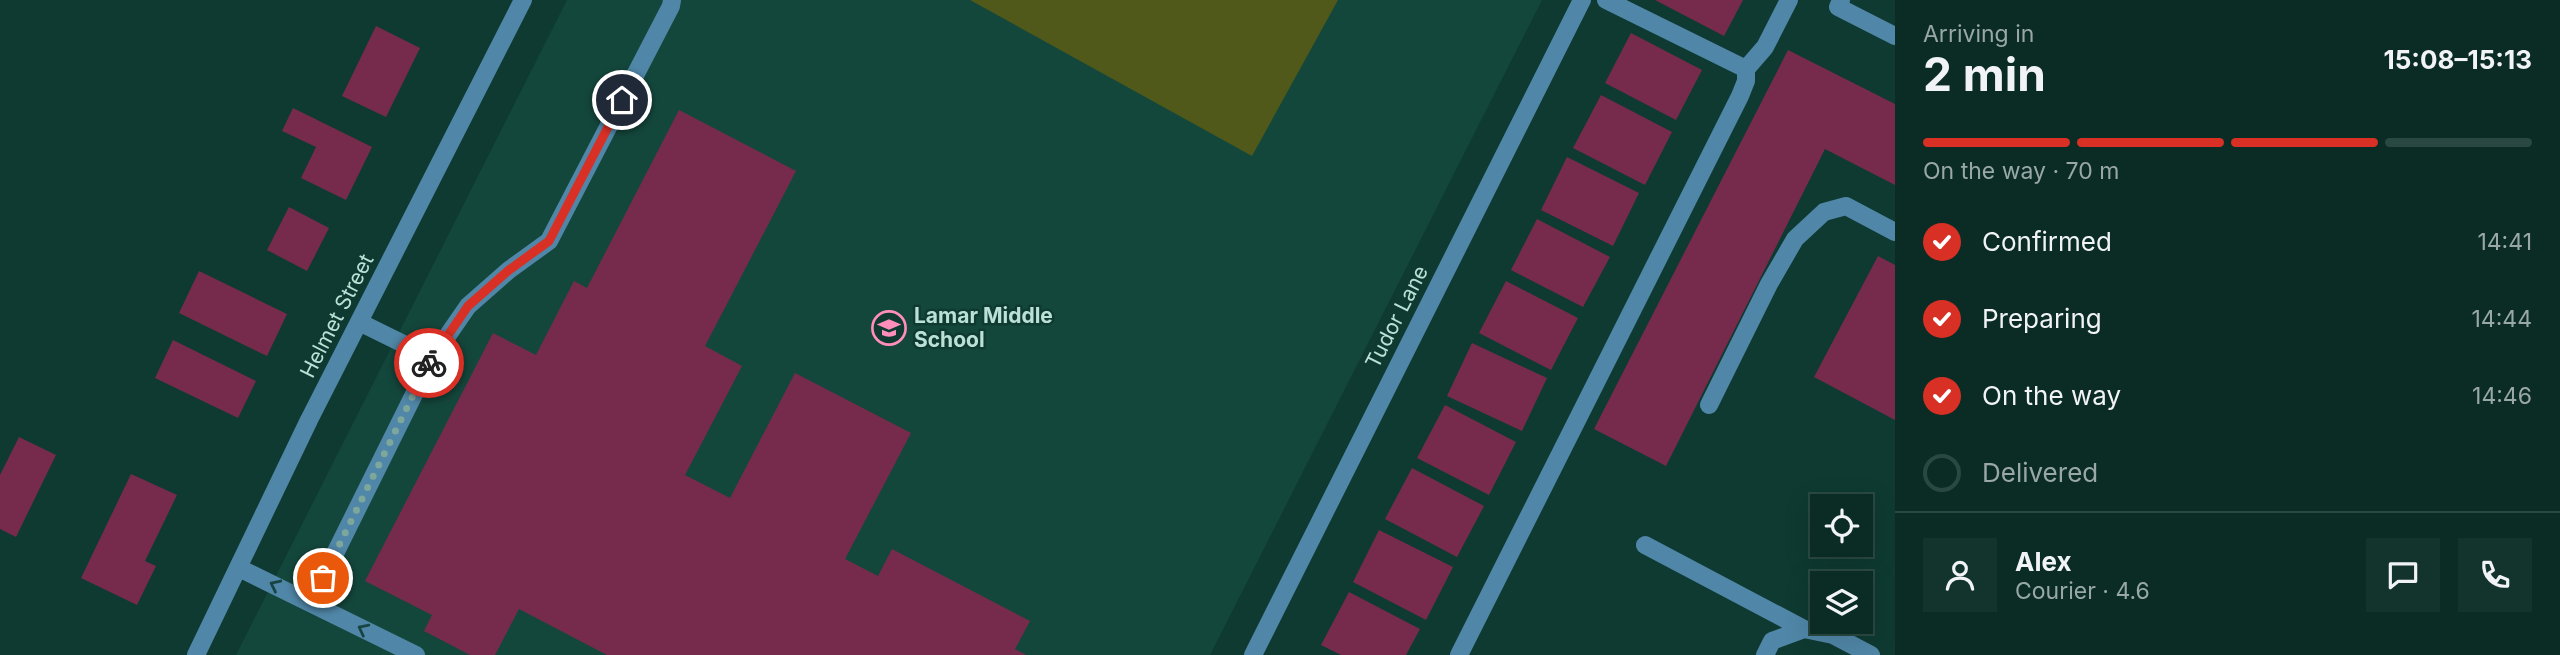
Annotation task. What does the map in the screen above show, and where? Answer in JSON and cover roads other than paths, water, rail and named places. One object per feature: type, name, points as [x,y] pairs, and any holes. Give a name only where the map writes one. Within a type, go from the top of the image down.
[{"type":"street","name":"Helmet Street","points":[[196,655],[359,322],[523,0]]},
{"type":"street","points":[[311,602],[432,358],[468,306],[509,270],[549,241],[672,0]]},
{"type":"street","name":"Tudor Lane","points":[[1253,655],[1582,0]]},
{"type":"street","points":[[1606,0],[1746,69]]},
{"type":"street","points":[[1459,655],[1740,96],[1746,81],[1746,69],[1765,47],[1789,0]]},
{"type":"street","points":[[1841,0],[1838,7],[1895,36]]},
{"type":"street","points":[[1709,405],[1769,284],[1795,239],[1824,212],[1846,206],[1895,232]]},
{"type":"street","points":[[359,322],[432,358]]},
{"type":"street","points":[[1645,545],[1804,629],[1833,635],[1871,655]]},
{"type":"street","points":[[239,568],[416,655]]},
{"type":"street","points":[[1765,655],[1772,641],[1804,629]]},
{"type":"place","name":"Lamar Middle School","points":[[889,328]]}]
